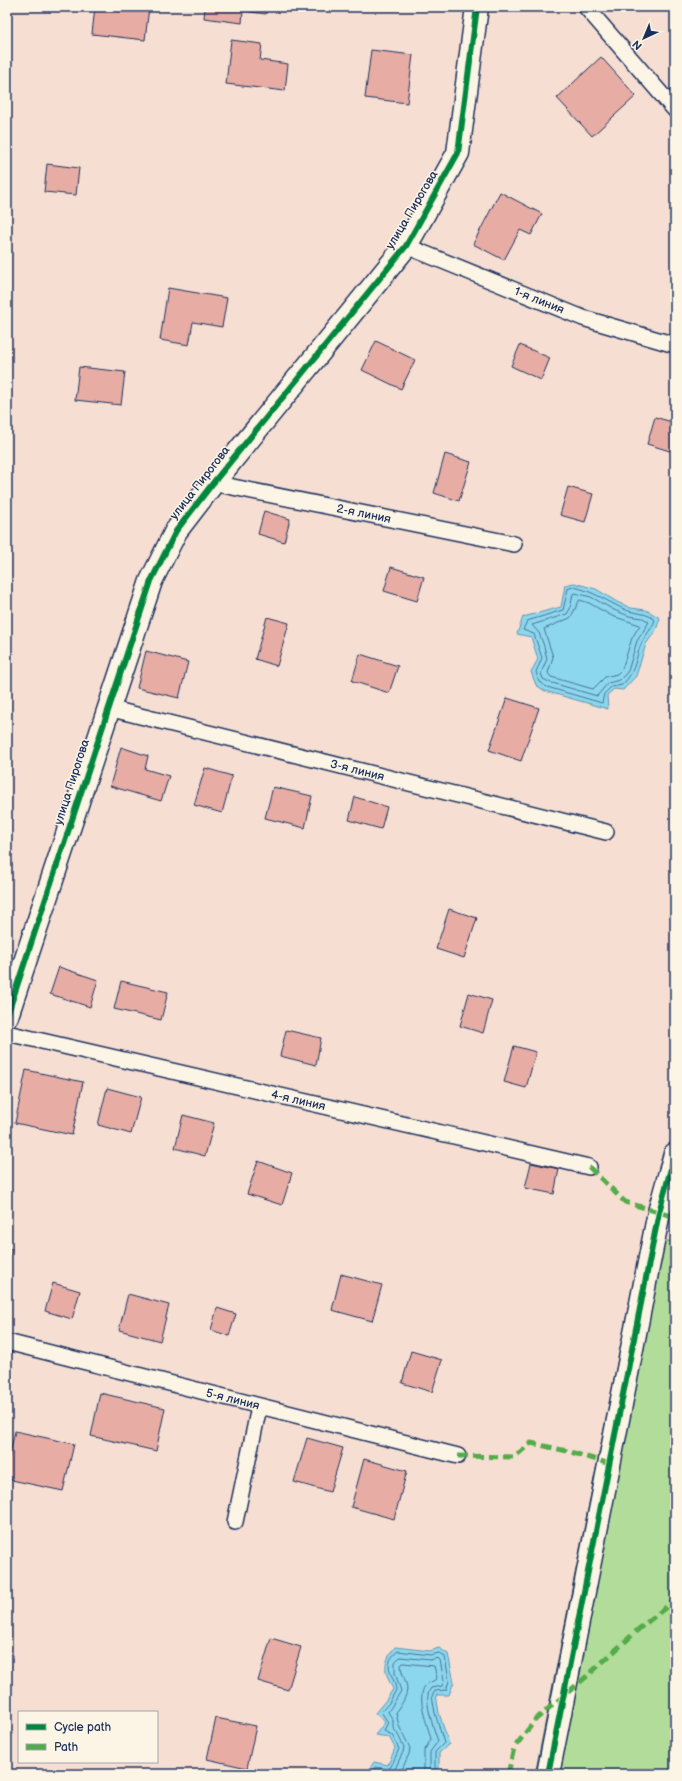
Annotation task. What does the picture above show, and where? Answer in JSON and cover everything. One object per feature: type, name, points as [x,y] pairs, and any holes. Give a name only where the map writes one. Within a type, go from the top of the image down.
[{"type":"street","name":"улица Пирогова","points":[[7,1016],[151,581],[176,531],[213,483],[406,246],[458,153],[477,7]]},
{"type":"street","points":[[548,1774],[659,1212],[675,1154]]},
{"type":"lane","points":[[586,7],[675,110]]},
{"type":"lane","name":"1-я линия","points":[[406,246],[583,318],[675,345]]},
{"type":"lane","name":"2-я линия","points":[[213,483],[514,544]]},
{"type":"lane","name":"3-я линия","points":[[108,708],[606,832]]},
{"type":"lane","name":"4-я линия","points":[[7,1033],[589,1167]]},
{"type":"lane","name":"5-я линия","points":[[7,1342],[259,1407],[458,1456]]},
{"type":"lane","points":[[235,1522],[259,1407]]},
{"type":"green space","points":[[643,1234],[675,1243],[675,1774],[535,1774]]},
{"type":"water","points":[[574,583],[596,589],[617,602],[631,608],[646,610],[660,618],[656,630],[646,644],[636,676],[623,690],[614,689],[607,695],[608,709],[545,691],[536,685],[531,672],[538,659],[531,637],[517,634],[523,617],[561,607],[565,585]]},
{"type":"water","points":[[395,1647],[430,1651],[439,1648],[448,1654],[454,1682],[449,1695],[436,1695],[439,1713],[449,1744],[439,1753],[439,1774],[370,1774],[370,1768],[374,1762],[388,1765],[395,1748],[389,1737],[375,1735],[385,1722],[375,1713],[393,1689],[386,1672],[386,1663]]},
{"type":"building","points":[[95,7],[149,7],[145,40],[92,34]]},
{"type":"building","points":[[205,7],[267,7],[266,14],[243,11],[242,23],[204,18]]},
{"type":"building","points":[[231,40],[262,44],[260,60],[288,64],[285,91],[226,84]]},
{"type":"building","points":[[371,50],[413,55],[407,103],[365,98]]},
{"type":"building","points":[[601,57],[636,96],[592,136],[557,98]]},
{"type":"building","points":[[47,164],[79,168],[76,195],[44,192]]},
{"type":"building","points":[[500,192],[542,214],[531,235],[520,230],[504,260],[473,244]]},
{"type":"building","points":[[168,288],[227,298],[222,327],[193,322],[189,345],[160,340]]},
{"type":"building","points":[[376,341],[415,360],[401,389],[362,370]]},
{"type":"building","points":[[520,345],[550,358],[541,380],[511,366]]},
{"type":"building","points":[[79,367],[125,372],[121,405],[75,400]]},
{"type":"building","points":[[655,417],[675,423],[675,447],[673,452],[647,444]]},
{"type":"building","points":[[445,454],[471,462],[459,501],[434,493]]},
{"type":"building","points":[[568,487],[593,494],[585,522],[560,515]]},
{"type":"building","points":[[264,511],[290,519],[284,542],[258,534]]},
{"type":"building","points":[[391,567],[424,577],[417,601],[384,591]]},
{"type":"building","points":[[267,617],[289,623],[277,666],[255,659]]},
{"type":"building","points":[[146,651],[188,662],[179,698],[137,688]]},
{"type":"building","points":[[360,654],[398,666],[389,693],[352,681]]},
{"type":"building","points":[[507,698],[539,708],[521,761],[489,750]]},
{"type":"building","points":[[121,747],[148,756],[145,769],[169,776],[161,801],[110,786]]},
{"type":"building","points":[[205,768],[232,776],[222,813],[194,805]]},
{"type":"building","points":[[273,787],[312,796],[305,828],[265,818]]},
{"type":"building","points":[[355,797],[387,807],[381,829],[349,820]]},
{"type":"building","points":[[449,909],[477,918],[464,958],[436,949]]},
{"type":"building","points":[[59,967],[98,980],[90,1007],[50,994]]},
{"type":"building","points":[[121,981],[168,992],[161,1020],[114,1009]]},
{"type":"building","points":[[469,993],[492,1000],[483,1033],[460,1026]]},
{"type":"building","points":[[286,1030],[321,1038],[316,1065],[280,1056]]},
{"type":"building","points":[[514,1046],[536,1052],[526,1088],[504,1082]]},
{"type":"building","points":[[26,1070],[83,1082],[72,1135],[15,1123]]},
{"type":"building","points":[[107,1088],[141,1097],[131,1134],[98,1125]]},
{"type":"building","points":[[183,1115],[214,1123],[205,1156],[175,1148]]},
{"type":"building","points":[[258,1161],[292,1173],[282,1205],[247,1194]]},
{"type":"building","points":[[531,1163],[559,1169],[554,1194],[525,1188]]},
{"type":"building","points":[[7,1248],[12,1249],[7,1268]]},
{"type":"building","points":[[341,1274],[382,1285],[372,1321],[332,1310]]},
{"type":"building","points":[[53,1283],[80,1291],[72,1319],[45,1311]]},
{"type":"building","points":[[128,1294],[169,1305],[160,1341],[119,1330]]},
{"type":"building","points":[[217,1308],[236,1314],[229,1336],[211,1330]]},
{"type":"building","points":[[411,1351],[442,1360],[432,1392],[402,1383]]},
{"type":"building","points":[[100,1393],[165,1408],[156,1451],[91,1436]]},
{"type":"building","points":[[15,1431],[74,1444],[63,1491],[7,1479],[7,1465]]},
{"type":"building","points":[[307,1438],[343,1448],[330,1492],[294,1482]]},
{"type":"building","points":[[364,1459],[407,1471],[394,1519],[351,1507]]},
{"type":"building","points":[[271,1638],[301,1647],[288,1690],[258,1681]]},
{"type":"building","points":[[216,1718],[256,1726],[247,1768],[207,1759]]},
{"type":"marked path","points":[[589,1167],[625,1202],[675,1217]]},
{"type":"marked path","points":[[458,1456],[514,1457],[531,1443],[567,1451],[610,1464]]},
{"type":"marked path","points":[[508,1774],[514,1748],[536,1719],[586,1677],[641,1627],[675,1600]]},
{"type":"cycle path","points":[[7,1016],[151,581],[176,531],[213,483],[406,246],[458,153],[477,7]]},
{"type":"cycle path","points":[[548,1774],[659,1212],[675,1154]]}]
